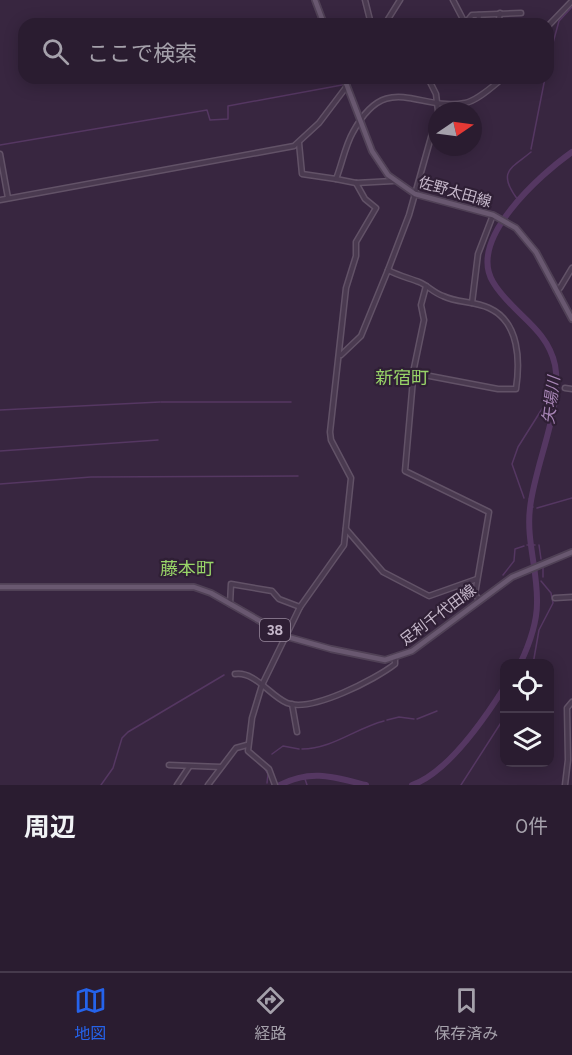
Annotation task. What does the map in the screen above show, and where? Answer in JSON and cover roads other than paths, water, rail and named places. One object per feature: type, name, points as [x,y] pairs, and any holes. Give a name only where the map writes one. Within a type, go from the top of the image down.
[{"type":"main road","points":[[315,0],[322,18]]},
{"type":"main road","name":"佐野太田線","points":[[347,86],[375,157],[393,181],[415,194],[493,215],[508,223],[530,242],[571,317]]},
{"type":"main road","name":"足利千代田線","points":[[0,587],[181,585],[204,590],[288,637],[374,659],[395,658],[417,648],[507,580],[572,552]]},
{"type":"street","points":[[365,0],[370,18]]},
{"type":"street","points":[[389,18],[400,0]]},
{"type":"street","points":[[453,0],[462,18]]},
{"type":"street","points":[[554,20],[572,1]]},
{"type":"street","points":[[499,18],[500,13]]},
{"type":"street","points":[[470,18],[472,15],[521,13]]},
{"type":"street","points":[[430,84],[436,102]]},
{"type":"street","points":[[469,102],[494,84]]},
{"type":"street","points":[[0,200],[294,146],[319,123],[347,86]]},
{"type":"street","points":[[336,179],[352,133],[378,103],[396,96],[408,96],[428,104]]},
{"type":"street","points":[[299,142],[302,174],[356,183],[393,181]]},
{"type":"street","points":[[340,356],[361,336],[388,270],[415,194],[428,148]]},
{"type":"street","points":[[0,154],[8,198]]},
{"type":"street","points":[[275,784],[270,769],[249,754],[248,745],[262,685],[288,637],[300,608],[340,555],[346,530],[351,478],[331,440],[330,432],[346,288],[356,256],[356,242],[376,208],[365,199],[356,183]]},
{"type":"street","points":[[472,303],[478,254],[493,215]]},
{"type":"street","points":[[556,290],[560,288],[572,268]]},
{"type":"street","points":[[388,270],[426,286],[443,297],[489,308],[507,324],[519,358],[517,389],[498,389],[414,374]]},
{"type":"street","points":[[426,286],[421,304],[424,320],[414,374],[405,471],[489,512],[477,578],[475,594],[478,600]]},
{"type":"street","points":[[565,388],[572,389]]},
{"type":"street","points":[[346,530],[383,572],[429,596],[477,578]]},
{"type":"street","points":[[230,604],[231,584],[272,591],[279,599],[300,608]]},
{"type":"street","points":[[555,598],[572,597]]},
{"type":"street","points":[[235,675],[246,675],[292,704],[317,704],[379,674],[395,664],[395,658]]},
{"type":"street","points":[[565,785],[568,760],[567,708],[572,702]]},
{"type":"street","points":[[292,704],[297,732]]},
{"type":"street","points":[[208,785],[236,748],[248,745]]},
{"type":"street","points":[[169,765],[221,767]]},
{"type":"street","points":[[177,785],[190,766]]},
{"type":"waterway","points":[[554,39],[559,21],[572,7]]},
{"type":"waterway","points":[[531,149],[544,84]]},
{"type":"waterway","points":[[0,145],[207,110],[210,120],[228,119],[228,106],[342,85]]},
{"type":"waterway","points":[[518,200],[511,190],[507,176],[509,171],[531,152]]},
{"type":"waterway","name":"矢場川","points":[[522,659],[532,634],[537,611],[536,579],[529,520],[537,473],[552,417],[556,382],[555,365],[551,352],[537,330],[509,303],[493,282],[488,265],[490,247],[498,228],[511,209],[543,176],[572,152]]},
{"type":"waterway","points":[[524,498],[512,464],[518,447],[547,401]]},
{"type":"waterway","points":[[0,410],[160,402]]},
{"type":"waterway","points":[[161,402],[291,402]]},
{"type":"waterway","points":[[0,451],[158,440]]},
{"type":"waterway","points":[[0,484],[91,477],[298,476]]},
{"type":"waterway","points":[[537,508],[572,498]]},
{"type":"waterway","name":"矢場川","points":[[527,545],[535,545]]},
{"type":"waterway","points":[[539,545],[541,559]]},
{"type":"waterway","points":[[503,575],[514,561],[515,549],[524,546]]},
{"type":"waterway","points":[[543,568],[543,577]]},
{"type":"waterway","points":[[534,659],[539,630],[553,603],[551,593],[541,581]]},
{"type":"waterway","points":[[101,785],[113,768],[122,738],[128,732],[224,675]]},
{"type":"waterway","name":"矢場川","points":[[412,785],[425,779],[451,757],[476,729],[500,694]]},
{"type":"waterway","points":[[417,719],[437,711]]},
{"type":"waterway","points":[[387,720],[399,717],[414,719]]},
{"type":"waterway","points":[[302,749],[324,746],[384,721]]},
{"type":"waterway","points":[[461,785],[500,724]]},
{"type":"waterway","points":[[272,754],[283,746],[299,749]]},
{"type":"waterway","points":[[265,769],[268,774],[267,783]]},
{"type":"waterway","points":[[304,776],[307,785]]},
{"type":"waterway","name":"矢場川","points":[[280,785],[291,780],[312,776],[333,777],[366,785]]},
{"type":"district","name":"新宿町","points":[[402,378]]},
{"type":"district","name":"藤本町","points":[[187,569]]}]
